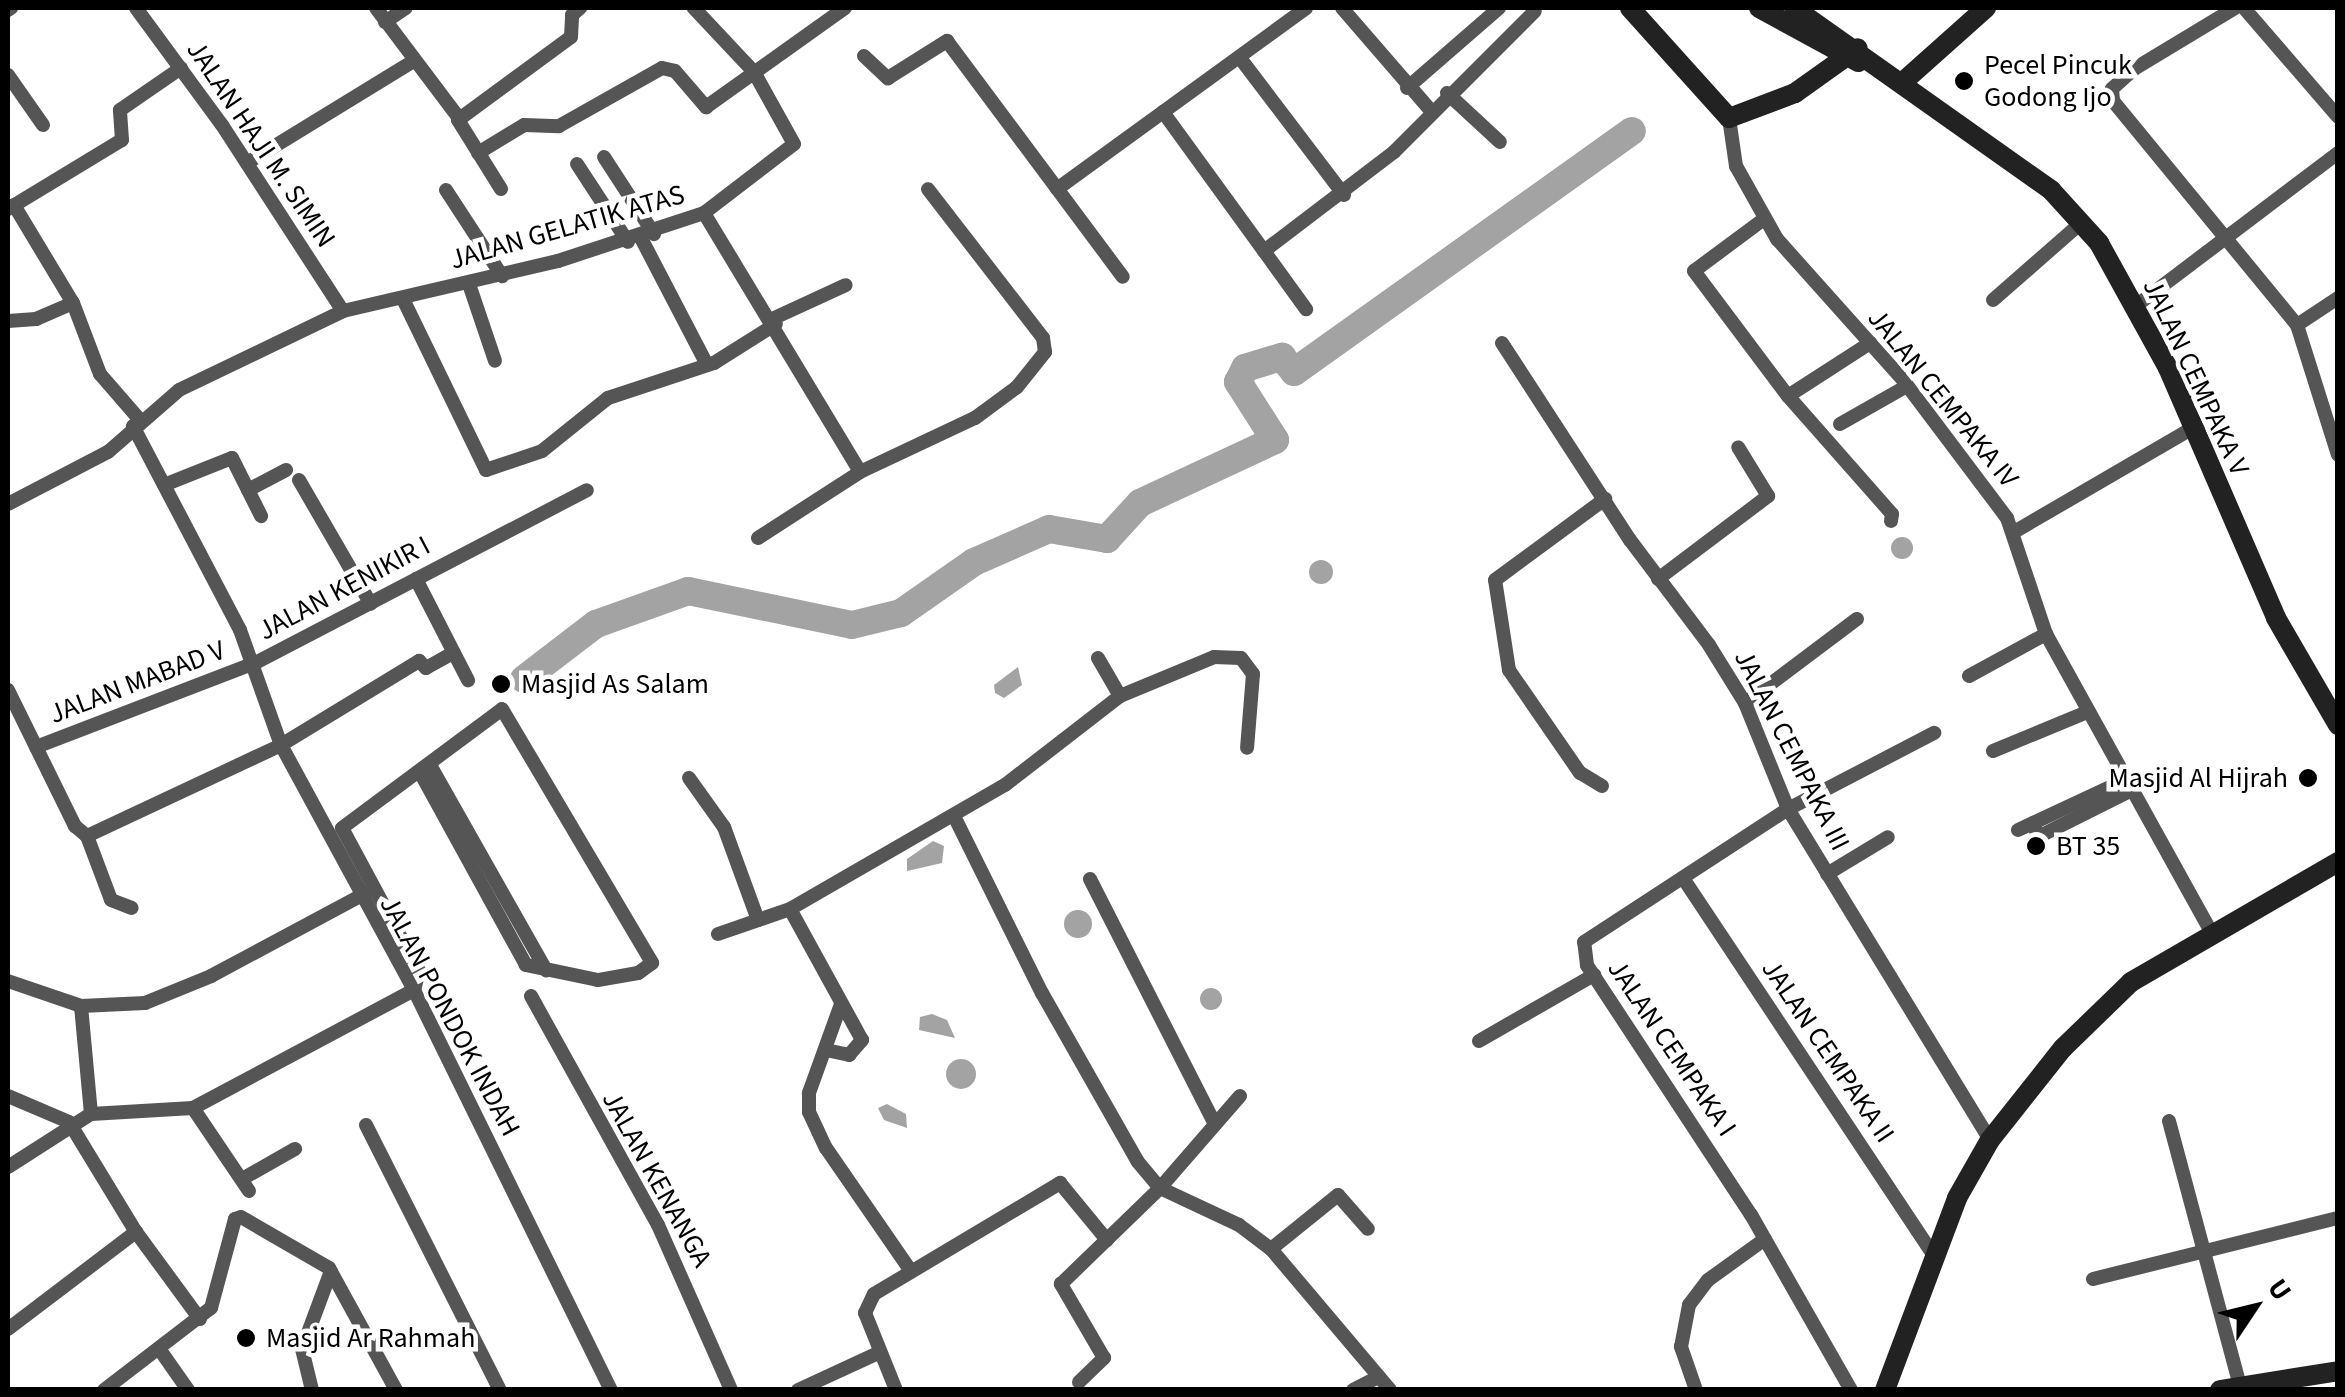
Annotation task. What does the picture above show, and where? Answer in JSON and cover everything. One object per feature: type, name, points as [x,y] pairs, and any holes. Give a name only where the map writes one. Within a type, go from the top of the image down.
[{"type":"street","name":"JALAN HAJI M. SIMIN","points":[[136,8],[247,163],[343,311]]},
{"type":"street","points":[[376,8],[412,62],[459,118],[500,189]]},
{"type":"street","points":[[385,22],[406,8]]},
{"type":"street","points":[[459,118],[571,37],[572,16],[580,8]]},
{"type":"street","name":"JALAN GELATIK ATAS","points":[[8,504],[99,458],[178,390],[343,311],[502,276],[641,238],[704,213],[794,144],[754,72],[694,8]]},
{"type":"street","points":[[478,153],[524,124],[559,126],[656,70],[675,71],[706,107],[824,14],[845,8]]},
{"type":"street","points":[[1057,189],[1306,8]]},
{"type":"street","points":[[1342,8],[1406,88],[1432,112]]},
{"type":"street","points":[[1406,88],[1499,8]]},
{"type":"street","points":[[1630,8],[1729,118],[1795,93],[1853,53]]},
{"type":"street","points":[[1758,8],[1853,53]]},
{"type":"street","points":[[1794,8],[1853,53]]},
{"type":"street","points":[[1896,77],[1986,8]]},
{"type":"street","points":[[2236,8],[2134,69],[2112,95],[2221,238],[2297,325],[2338,455]]},
{"type":"street","points":[[2244,8],[2338,117]]},
{"type":"street","points":[[1264,251],[1344,195],[1535,11]]},
{"type":"street","points":[[864,56],[888,78],[947,41],[1123,277]]},
{"type":"street","name":"JALAN CEMPAKA V","points":[[1853,53],[1896,77],[2051,190],[2082,222],[2137,305],[2276,618],[2338,725]]},
{"type":"street","points":[[1240,58],[1344,195]]},
{"type":"street","points":[[247,163],[412,62]]},
{"type":"street","points":[[11,207],[122,140],[122,107],[181,68]]},
{"type":"street","points":[[8,76],[42,125]]},
{"type":"street","points":[[1447,93],[1500,142]]},
{"type":"street","points":[[1164,112],[1306,308]]},
{"type":"street","name":"JALAN CEMPAKA IV","points":[[1729,118],[1736,166],[1764,219],[1799,268],[1907,386],[2014,532],[2046,634],[2213,934]]},
{"type":"street","points":[[2137,305],[2338,153]]},
{"type":"street","points":[[604,157],[707,365]]},
{"type":"street","points":[[578,164],[641,238]]},
{"type":"street","points":[[758,538],[860,472],[975,418],[1017,387],[1046,352],[1043,338],[928,189]]},
{"type":"street","points":[[446,190],[502,276]]},
{"type":"street","name":"JALAN KENIKIR I","points":[[11,207],[73,303],[95,364],[136,423],[255,663],[587,490]]},
{"type":"street","points":[[704,213],[774,322],[860,472]]},
{"type":"street","points":[[1764,219],[1694,271],[1788,396],[1891,521]]},
{"type":"street","points":[[1994,300],[2082,222]]},
{"type":"street","points":[[469,284],[495,361]]},
{"type":"street","points":[[404,299],[486,470],[542,451],[608,398],[707,365],[774,322],[846,285]]},
{"type":"street","points":[[2297,325],[2338,298]]},
{"type":"street","points":[[8,321],[36,319],[73,303]]},
{"type":"street","name":"JALAN CEMPAKA III","points":[[1502,343],[1744,703],[1788,810],[1990,1140]]},
{"type":"street","points":[[1788,396],[1870,343]]},
{"type":"street","points":[[1840,424],[1907,386]]},
{"type":"street","points":[[2014,532],[2194,428]]},
{"type":"street","points":[[1658,579],[1768,496],[1738,447]]},
{"type":"street","points":[[164,484],[232,458],[261,516]]},
{"type":"street","points":[[248,490],[286,470]]},
{"type":"street","points":[[299,480],[371,604]]},
{"type":"street","points":[[1602,786],[1580,773],[1509,670],[1495,580],[1604,499]]},
{"type":"street","points":[[416,579],[468,680]]},
{"type":"street","points":[[1744,703],[1856,619]]},
{"type":"street","points":[[1968,676],[2046,634]]},
{"type":"street","points":[[87,836],[281,745],[417,662],[426,668],[453,652]]},
{"type":"street","points":[[718,934],[790,909],[954,816],[1120,696],[1214,657],[1241,658],[1253,674],[1247,748]]},
{"type":"street","points":[[1098,658],[1120,696]]},
{"type":"street","name":"JALAN PONDOK INDAH","points":[[255,663],[281,745],[365,893],[419,971],[414,990],[611,1390]]},
{"type":"street","name":"JALAN MABAD V","points":[[36,747],[255,663]]},
{"type":"street","points":[[8,690],[87,836],[111,900],[132,908]]},
{"type":"street","points":[[8,981],[82,1006],[167,996],[365,893],[342,832],[346,823],[425,768],[507,711],[652,960],[648,969],[615,979],[546,970],[425,768]]},
{"type":"street","points":[[1993,751],[2088,712]]},
{"type":"street","name":"JALAN CEMPAKA I","points":[[1850,1390],[1765,1239],[1582,954],[1591,934],[1788,810],[1934,733]]},
{"type":"street","points":[[689,778],[724,827],[758,920]]},
{"type":"street","points":[[2025,827],[2128,785]]},
{"type":"street","points":[[954,816],[1122,1139],[1160,1188],[1239,1224],[1271,1250],[1390,1390]]},
{"type":"street","points":[[1827,874],[1888,837]]},
{"type":"street","points":[[1884,1390],[1932,1252],[1990,1140],[2104,1002],[2338,862]]},
{"type":"street","name":"JALAN CEMPAKA II","points":[[1683,878],[1932,1252]]},
{"type":"street","points":[[1090,879],[1215,1124]]},
{"type":"street","points":[[790,909],[862,1040],[849,1055],[826,1050]]},
{"type":"street","points":[[1479,1041],[1594,975]]},
{"type":"street","points":[[8,1167],[69,1122],[90,1114],[193,1108],[414,990]]},
{"type":"street","name":"JALAN KENANGA","points":[[531,996],[658,1225],[731,1390]]},
{"type":"street","points":[[841,1004],[808,1099],[813,1123],[911,1270]]},
{"type":"street","points":[[82,1006],[90,1114]]},
{"type":"street","points":[[8,1096],[69,1122],[136,1232],[200,1319]]},
{"type":"street","points":[[1079,1382],[1104,1358],[1060,1286],[1160,1188],[1240,1096]]},
{"type":"street","points":[[193,1108],[245,1185],[296,1149]]},
{"type":"street","points":[[2169,1121],[2205,1255],[2230,1388],[2338,1372]]},
{"type":"street","points":[[366,1125],[500,1390]]},
{"type":"street","points":[[896,1390],[878,1353],[867,1301],[911,1270],[1060,1183],[1108,1240]]},
{"type":"street","points":[[1271,1250],[1338,1196],[1368,1229]]},
{"type":"street","points":[[104,1390],[200,1319],[216,1296],[235,1219],[242,1216],[331,1271],[396,1390]]},
{"type":"street","points":[[2093,1278],[2205,1255],[2338,1218]]},
{"type":"street","points":[[8,1328],[136,1232]]},
{"type":"street","points":[[1696,1390],[1681,1347],[1690,1306],[1708,1280],[1765,1239]]},
{"type":"street","points":[[312,1390],[302,1349],[331,1271]]},
{"type":"street","points":[[160,1350],[188,1390]]},
{"type":"street","points":[[798,1390],[878,1353]]},
{"type":"street","points":[[1354,1390],[1380,1377]]},
{"type":"shaded area","points":[[1898,537],[1906,537],[1913,548],[1906,559],[1898,559],[1891,552],[1891,544]]},
{"type":"shaded area","points":[[1321,560],[1333,572],[1321,584],[1309,572]]},
{"type":"shaded area","points":[[1018,667],[1022,685],[1004,698],[995,693],[994,685]]},
{"type":"shaded area","points":[[933,841],[944,846],[942,863],[907,871],[907,859]]},
{"type":"shaded area","points":[[1078,910],[1088,914],[1092,924],[1088,934],[1078,938],[1068,934],[1064,924],[1068,914]]},
{"type":"shaded area","points":[[1207,988],[1215,988],[1222,999],[1215,1010],[1207,1010],[1200,1003],[1200,995]]},
{"type":"shaded area","points":[[932,1014],[947,1020],[955,1038],[919,1030],[920,1017]]},
{"type":"shaded area","points":[[961,1059],[975,1068],[976,1074],[967,1088],[961,1089],[947,1080],[946,1074],[955,1060]]},
{"type":"shaded area","points":[[887,1104],[906,1114],[907,1128],[884,1120],[878,1108]]},
{"type":"waterway","points":[[524,679],[596,624],[688,591],[852,625],[901,613],[974,562],[1049,529],[1107,539],[1140,503],[1275,440],[1238,382],[1245,368],[1282,357],[1294,372],[1632,131]]},
{"type":"place","name":"Pecel Pincuk Godong Ijo","points":[[1964,81]]},
{"type":"place","name":"Masjid As Salam","points":[[501,684]]},
{"type":"place","name":"Masjid Al Hijrah","points":[[2308,778]]},
{"type":"place","name":"BT 35","points":[[2036,846]]},
{"type":"place","name":"Masjid Ar Rahmah","points":[[246,1338]]}]
